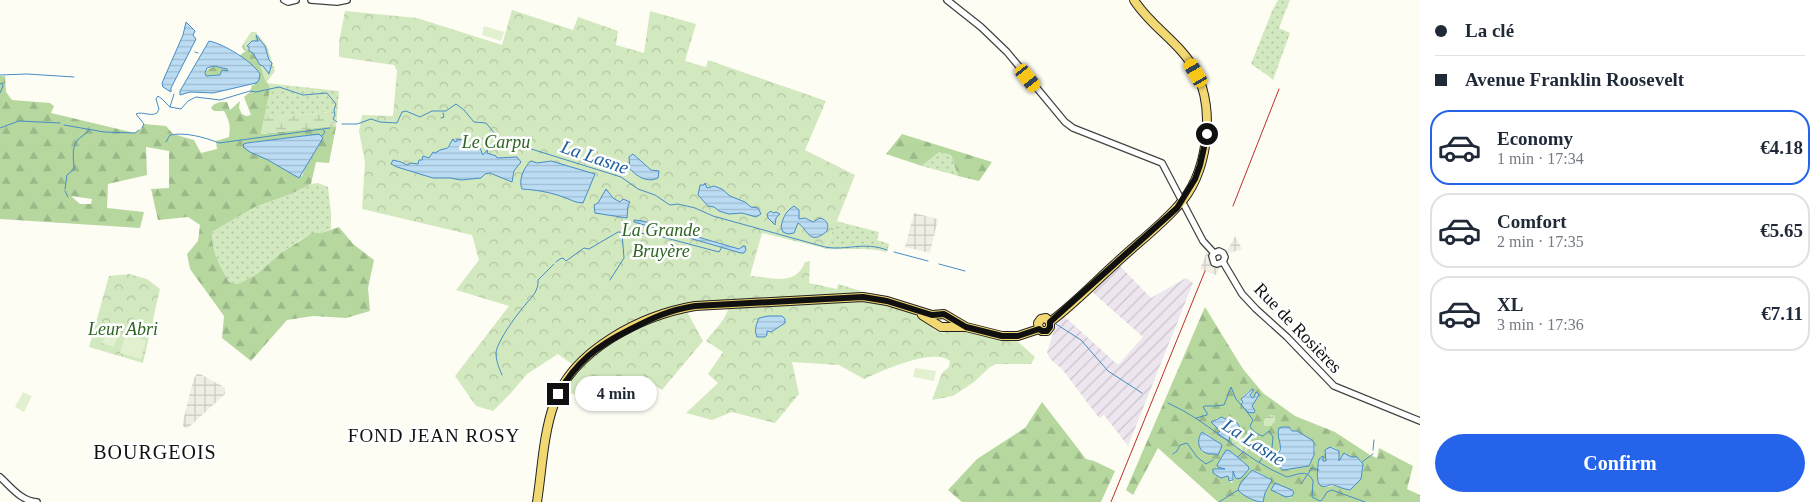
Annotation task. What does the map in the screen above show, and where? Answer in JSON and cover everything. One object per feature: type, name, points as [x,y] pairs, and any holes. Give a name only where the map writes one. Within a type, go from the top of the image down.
[{"type":"main road","points":[[916,310],[941,327],[966,327],[1010,336],[1028,334],[1039,329],[1047,331],[1050,327],[1050,322],[1177,208],[1182,201],[1195,179],[1200,165],[1207,134],[1206,101],[1202,86],[1183,52],[1144,14],[1134,0]]},
{"type":"main road","points":[[537,502],[550,417],[554,402],[566,380],[574,368],[596,348],[655,316],[695,306],[855,297],[887,301],[938,315],[944,314],[966,327]]},
{"type":"main road","points":[[936,324],[938,315]]},
{"type":"main road","points":[[946,326],[949,321],[948,318]]},
{"type":"street","points":[[284,0],[288,2],[296,0]]},
{"type":"street","points":[[311,0],[346,1]]},
{"type":"street","points":[[947,0],[993,38],[1016,62],[1065,122],[1074,128],[1162,163],[1182,201]]},
{"type":"street","name":"Rue de Rosières","points":[[1182,201],[1203,241],[1214,253],[1219,251],[1223,253],[1225,257],[1223,262],[1242,294],[1334,386],[1420,421]]},
{"type":"street","points":[[0,477],[23,498],[37,502]]},
{"type":"shaded area","points":[[914,213],[938,219],[930,253],[905,247]]},
{"type":"shaded area","points":[[1235,236],[1242,249],[1227,254],[1227,251]]},
{"type":"shaded area","points":[[1208,249],[1212,263],[1220,267],[1216,275],[1200,269]]},
{"type":"shaded area","points":[[1119,265],[1151,298],[1186,278],[1193,283],[1128,446],[1104,415],[1099,418],[1062,369],[1050,359],[1047,352],[1055,327],[1064,316],[1118,365],[1143,337],[1091,291]]},
{"type":"shaded area","points":[[197,374],[224,387],[225,394],[186,428],[183,426],[183,421],[194,378]]},
{"type":"green space","points":[[1278,0],[1290,0],[1279,28],[1290,33],[1273,80],[1251,64]]},
{"type":"green space","name":"La Grande Bruyère","points":[[512,10],[573,30],[578,17],[618,31],[616,45],[644,53],[650,11],[696,24],[685,61],[706,67],[708,60],[826,101],[805,150],[855,175],[829,241],[824,248],[762,233],[750,276],[774,279],[789,278],[801,270],[805,262],[810,261],[809,283],[837,289],[838,284],[861,291],[862,300],[891,305],[921,318],[930,324],[934,330],[941,333],[952,330],[1016,340],[1035,357],[1031,364],[996,364],[953,396],[932,400],[942,373],[949,367],[950,361],[942,357],[920,358],[864,379],[839,365],[792,362],[799,394],[775,423],[732,412],[712,420],[686,413],[718,383],[708,374],[723,352],[706,341],[723,319],[729,305],[685,308],[703,341],[662,390],[642,375],[606,401],[555,390],[572,364],[558,354],[527,374],[493,411],[476,406],[455,376],[509,306],[456,290],[479,260],[472,235],[362,209],[365,163],[359,131],[362,115],[393,116],[397,71],[394,65],[339,57],[339,42],[345,11],[417,18],[502,45]]},
{"type":"green space","points":[[484,26],[504,32],[501,41],[482,35]]},
{"type":"green space","points":[[251,32],[256,32],[267,46],[275,71],[266,83],[260,65],[266,69],[268,74],[269,60],[264,48],[258,40],[249,44],[249,48],[245,51],[241,47]]},
{"type":"green space","points":[[248,49],[253,53],[270,89],[261,134],[336,127],[329,163],[316,162],[311,184],[291,194],[255,207],[212,232],[219,264],[229,282],[238,284],[257,274],[281,253],[312,233],[321,233],[339,227],[353,244],[374,260],[368,288],[370,311],[346,318],[313,316],[287,320],[251,361],[222,338],[224,316],[190,269],[187,254],[198,241],[200,225],[188,217],[158,220],[151,189],[169,188],[169,151],[146,147],[147,175],[108,184],[107,208],[144,212],[140,228],[0,219],[0,76],[5,76],[6,92],[12,100],[50,103],[54,106],[51,113],[135,133],[144,124],[166,126],[173,134],[194,140],[201,153],[217,149],[216,141],[229,137],[230,126],[227,117],[224,111],[214,111],[211,108],[214,105],[220,102],[227,102],[230,110],[240,101],[239,108],[242,114],[246,116],[251,115],[244,97],[250,92],[252,85],[254,85],[252,65],[239,56]],"holes":[[[319,134],[323,138],[306,165],[302,176],[250,152],[246,143]],[[71,196],[92,199],[91,204],[80,204]]]},
{"type":"green space","points":[[214,66],[227,69],[228,72],[223,70],[220,75],[206,76],[206,71]]},
{"type":"green space","points":[[266,83],[339,91],[336,127],[333,126],[329,112],[264,118],[270,89]]},
{"type":"green space","points":[[330,112],[333,126],[261,134],[264,118]]},
{"type":"green space","points":[[902,134],[992,162],[979,181],[958,176],[951,155],[939,152],[922,166],[886,154]]},
{"type":"green space","points":[[939,152],[951,155],[958,176],[922,166]]},
{"type":"green space","points":[[318,183],[328,187],[331,229],[321,233],[312,233],[300,240],[281,253],[257,274],[238,284],[229,282],[219,264],[212,232],[255,207],[291,194],[311,184]]},
{"type":"green space","points":[[836,221],[879,232],[877,240],[889,244],[887,252],[864,249],[824,249]]},
{"type":"green space","name":"Leur Abri","points":[[129,274],[147,279],[160,289],[143,363],[89,347],[109,276]]},
{"type":"green space","points":[[1205,307],[1243,369],[1263,393],[1295,416],[1335,432],[1370,455],[1377,458],[1379,448],[1413,466],[1407,489],[1420,495],[1420,502],[1263,502],[1265,493],[1272,480],[1254,470],[1251,471],[1237,490],[1258,502],[1218,502],[1158,448],[1133,495],[1126,490]],"holes":[[[1250,390],[1252,398],[1255,393],[1259,395],[1252,406],[1254,413],[1241,404],[1243,396]],[[1217,418],[1228,419],[1240,427],[1230,434],[1229,441],[1217,434],[1220,431],[1214,424]],[[1282,427],[1289,427],[1314,444],[1315,449],[1312,457],[1305,467],[1287,470],[1274,463],[1274,456],[1280,448]],[[1205,433],[1221,444],[1218,455],[1202,451],[1199,446]],[[1233,441],[1249,444],[1246,453],[1232,444]],[[1333,447],[1339,451],[1339,461],[1342,455],[1358,458],[1362,462],[1363,468],[1359,481],[1350,490],[1335,486],[1324,487],[1317,478],[1318,463],[1323,459],[1323,461],[1326,461]],[[1227,450],[1245,463],[1249,469],[1243,475],[1232,471],[1234,477],[1232,483],[1228,480],[1228,476],[1222,478],[1214,474],[1225,469],[1217,465]],[[1275,483],[1293,491],[1291,498],[1276,493]]]},
{"type":"green space","points":[[110,322],[121,326],[114,347],[102,343]]},
{"type":"green space","points":[[126,334],[146,341],[141,359],[120,353]]},
{"type":"green space","points":[[915,368],[936,371],[934,381],[913,377]]},
{"type":"green space","points":[[23,392],[32,396],[24,412],[15,407]]},
{"type":"green space","points":[[1042,402],[1086,459],[1115,471],[1101,502],[962,502],[948,490],[977,459],[1025,428]]},
{"type":"green space","points":[[1269,414],[1275,416],[1275,421],[1271,426],[1264,426],[1264,420]]},
{"type":"green space","points":[[1236,433],[1239,433],[1249,444],[1246,454],[1232,444]]},
{"type":"water","points":[[186,22],[195,31],[193,35],[196,39],[171,88],[171,92],[163,87],[162,83],[183,35]]},
{"type":"water","points":[[256,35],[265,46],[269,60],[272,63],[269,74],[260,65],[253,53],[249,51],[247,46],[252,41],[258,41]]},
{"type":"water","points":[[209,41],[237,54],[251,64],[260,74],[259,80],[256,83],[213,93],[190,92],[180,95],[180,91]],"holes":[[[214,66],[227,69],[228,71],[222,70],[220,75],[206,76],[205,73],[207,68]]]},
{"type":"water","points":[[319,134],[323,138],[299,178],[243,147],[247,143]]},
{"type":"water","points":[[453,139],[455,142],[457,139],[465,140],[470,146],[479,146],[483,155],[488,149],[487,153],[497,158],[517,157],[521,162],[514,171],[512,182],[490,173],[485,174],[481,178],[461,180],[433,178],[391,164],[393,160],[407,165],[411,163],[418,164],[423,156],[429,158],[433,152],[448,148]]},
{"type":"water","points":[[633,154],[651,170],[659,171],[658,178],[650,180],[643,178],[630,169],[629,157]]},
{"type":"water","points":[[531,161],[537,163],[551,161],[595,174],[583,203],[558,195],[522,189],[522,174]]},
{"type":"water","points":[[705,183],[707,188],[714,186],[722,189],[730,196],[745,202],[751,207],[758,208],[761,214],[756,217],[742,213],[729,214],[708,206],[698,195],[700,185]]},
{"type":"water","points":[[606,189],[613,198],[620,202],[623,199],[630,202],[627,218],[595,213],[594,205],[598,203]]},
{"type":"water","points":[[794,206],[799,210],[799,219],[805,218],[813,222],[820,218],[826,221],[827,231],[813,237],[798,223],[794,233],[788,234],[783,232],[781,227],[784,217]]},
{"type":"water","points":[[771,211],[780,214],[776,218],[775,225],[768,218],[767,214]]},
{"type":"water","points":[[634,220],[739,249],[745,246],[746,250],[744,253],[741,253],[634,222]]},
{"type":"water","points":[[782,316],[785,319],[785,323],[771,332],[767,331],[765,337],[757,337],[756,328],[759,318]]},
{"type":"water","points":[[1252,389],[1254,390],[1250,395],[1252,398],[1256,392],[1259,395],[1252,406],[1255,411],[1254,413],[1247,412],[1241,404],[1243,402],[1241,399]]},
{"type":"water","points":[[1222,417],[1234,419],[1240,427],[1230,434],[1229,441],[1217,434],[1220,431],[1211,422]]},
{"type":"water","points":[[1282,427],[1289,427],[1292,431],[1297,431],[1312,440],[1314,443],[1314,455],[1309,466],[1283,470],[1272,461],[1272,458],[1280,451],[1278,431]]},
{"type":"water","points":[[1202,432],[1221,444],[1218,455],[1208,454],[1199,447]]},
{"type":"water","points":[[1330,447],[1339,451],[1339,461],[1344,453],[1351,457],[1357,457],[1363,464],[1361,479],[1350,490],[1334,485],[1321,486],[1319,484],[1317,473],[1319,459],[1323,456],[1323,461],[1326,461],[1325,450]]},
{"type":"water","points":[[1226,450],[1230,451],[1248,466],[1249,469],[1241,478],[1237,479],[1233,471],[1233,480],[1229,481],[1228,476],[1221,478],[1213,473],[1213,469],[1225,469],[1217,465]]},
{"type":"water","points":[[1252,470],[1272,480],[1265,493],[1263,502],[1249,498],[1238,490],[1240,484]]},
{"type":"water","points":[[1275,483],[1292,490],[1294,492],[1292,496],[1286,497],[1271,490]]},
{"type":"waterway","points":[[0,75],[27,74],[74,77]]},
{"type":"waterway","points":[[0,84],[2,83],[3,86],[0,93]]},
{"type":"waterway","name":"La Lasne","points":[[142,128],[144,124],[136,114],[157,113],[159,109],[156,99],[158,96],[170,107],[181,109],[188,101],[196,97],[220,100],[250,91],[256,92],[279,87],[303,95],[327,93],[336,104],[333,119],[337,122]]},
{"type":"waterway","points":[[170,107],[174,94]]},
{"type":"waterway","name":"La Lasne","points":[[342,124],[357,124],[371,119],[380,122],[397,123],[402,112],[406,111],[420,117],[432,111],[446,111],[456,104],[474,122],[486,123],[502,140],[519,141],[528,148],[621,177],[638,189],[655,195],[670,205],[678,204],[695,208],[713,216],[825,247],[870,246],[887,250]]},
{"type":"waterway","points":[[441,118],[444,117],[443,113]]},
{"type":"waterway","name":"La Lasne","points":[[0,128],[19,121],[60,123]]},
{"type":"waterway","name":"La Lasne","points":[[64,125],[104,132],[135,133],[139,130]]},
{"type":"waterway","points":[[166,142],[170,135],[176,134],[194,136],[219,143],[330,128]]},
{"type":"waterway","points":[[65,189],[67,175],[74,169],[73,155],[75,144],[89,130]]},
{"type":"waterway","points":[[322,136],[325,132],[323,130]]},
{"type":"waterway","points":[[65,191],[68,197]]},
{"type":"waterway","name":"Le Carpu","points":[[556,262],[563,258],[566,261],[584,248],[589,249],[618,232],[651,234],[719,252],[722,247]]},
{"type":"waterway","points":[[610,280],[624,258],[622,233]]},
{"type":"waterway","name":"La Lasne","points":[[894,252],[928,261]]},
{"type":"waterway","name":"Le Carpu","points":[[502,375],[496,356],[497,348],[513,320],[535,293],[538,280],[554,264]]},
{"type":"waterway","name":"La Lasne","points":[[939,264],[965,271]]},
{"type":"waterway","name":"La Lasne","points":[[1056,324],[1081,340],[1108,371],[1142,393]]},
{"type":"waterway","points":[[1196,418],[1207,415],[1204,406],[1224,405],[1231,387],[1236,399],[1242,406]]},
{"type":"waterway","name":"La Lasne","points":[[1168,403],[1199,420],[1241,451],[1271,469],[1287,477],[1305,473],[1313,481],[1312,497],[1320,501],[1327,492],[1332,490],[1365,502]]},
{"type":"waterway","points":[[1245,409],[1253,420],[1250,426],[1253,431],[1263,436],[1269,431],[1273,437],[1272,448],[1266,451],[1259,463]]},
{"type":"waterway","points":[[1373,450],[1374,440]]},
{"type":"waterway","points":[[1173,454],[1180,445],[1187,443],[1197,457],[1206,464],[1213,460]]},
{"type":"waterway","points":[[1238,457],[1243,452]]},
{"type":"waterway","points":[[1362,462],[1373,454]]},
{"type":"waterway","name":"La Lasne","points":[[1301,484],[1312,468],[1319,470]]},
{"type":"waterway","points":[[1219,502],[1238,490]]},
{"type":"railway","points":[[1233,206],[1279,89]]},
{"type":"railway","points":[[1111,502],[1205,271]]},
{"type":"district","name":"FOND JEAN ROSY","points":[[434,435]]},
{"type":"district","name":"BOURGEOIS","points":[[155,452]]},
{"type":"route","points":[[558,394],[574,368],[596,348],[655,316],[695,306],[863,297],[903,305],[932,315],[944,314],[966,327],[1002,336],[1018,336],[1039,329],[1047,331],[1051,325],[1050,322],[1177,208],[1195,179],[1207,134]]}]
